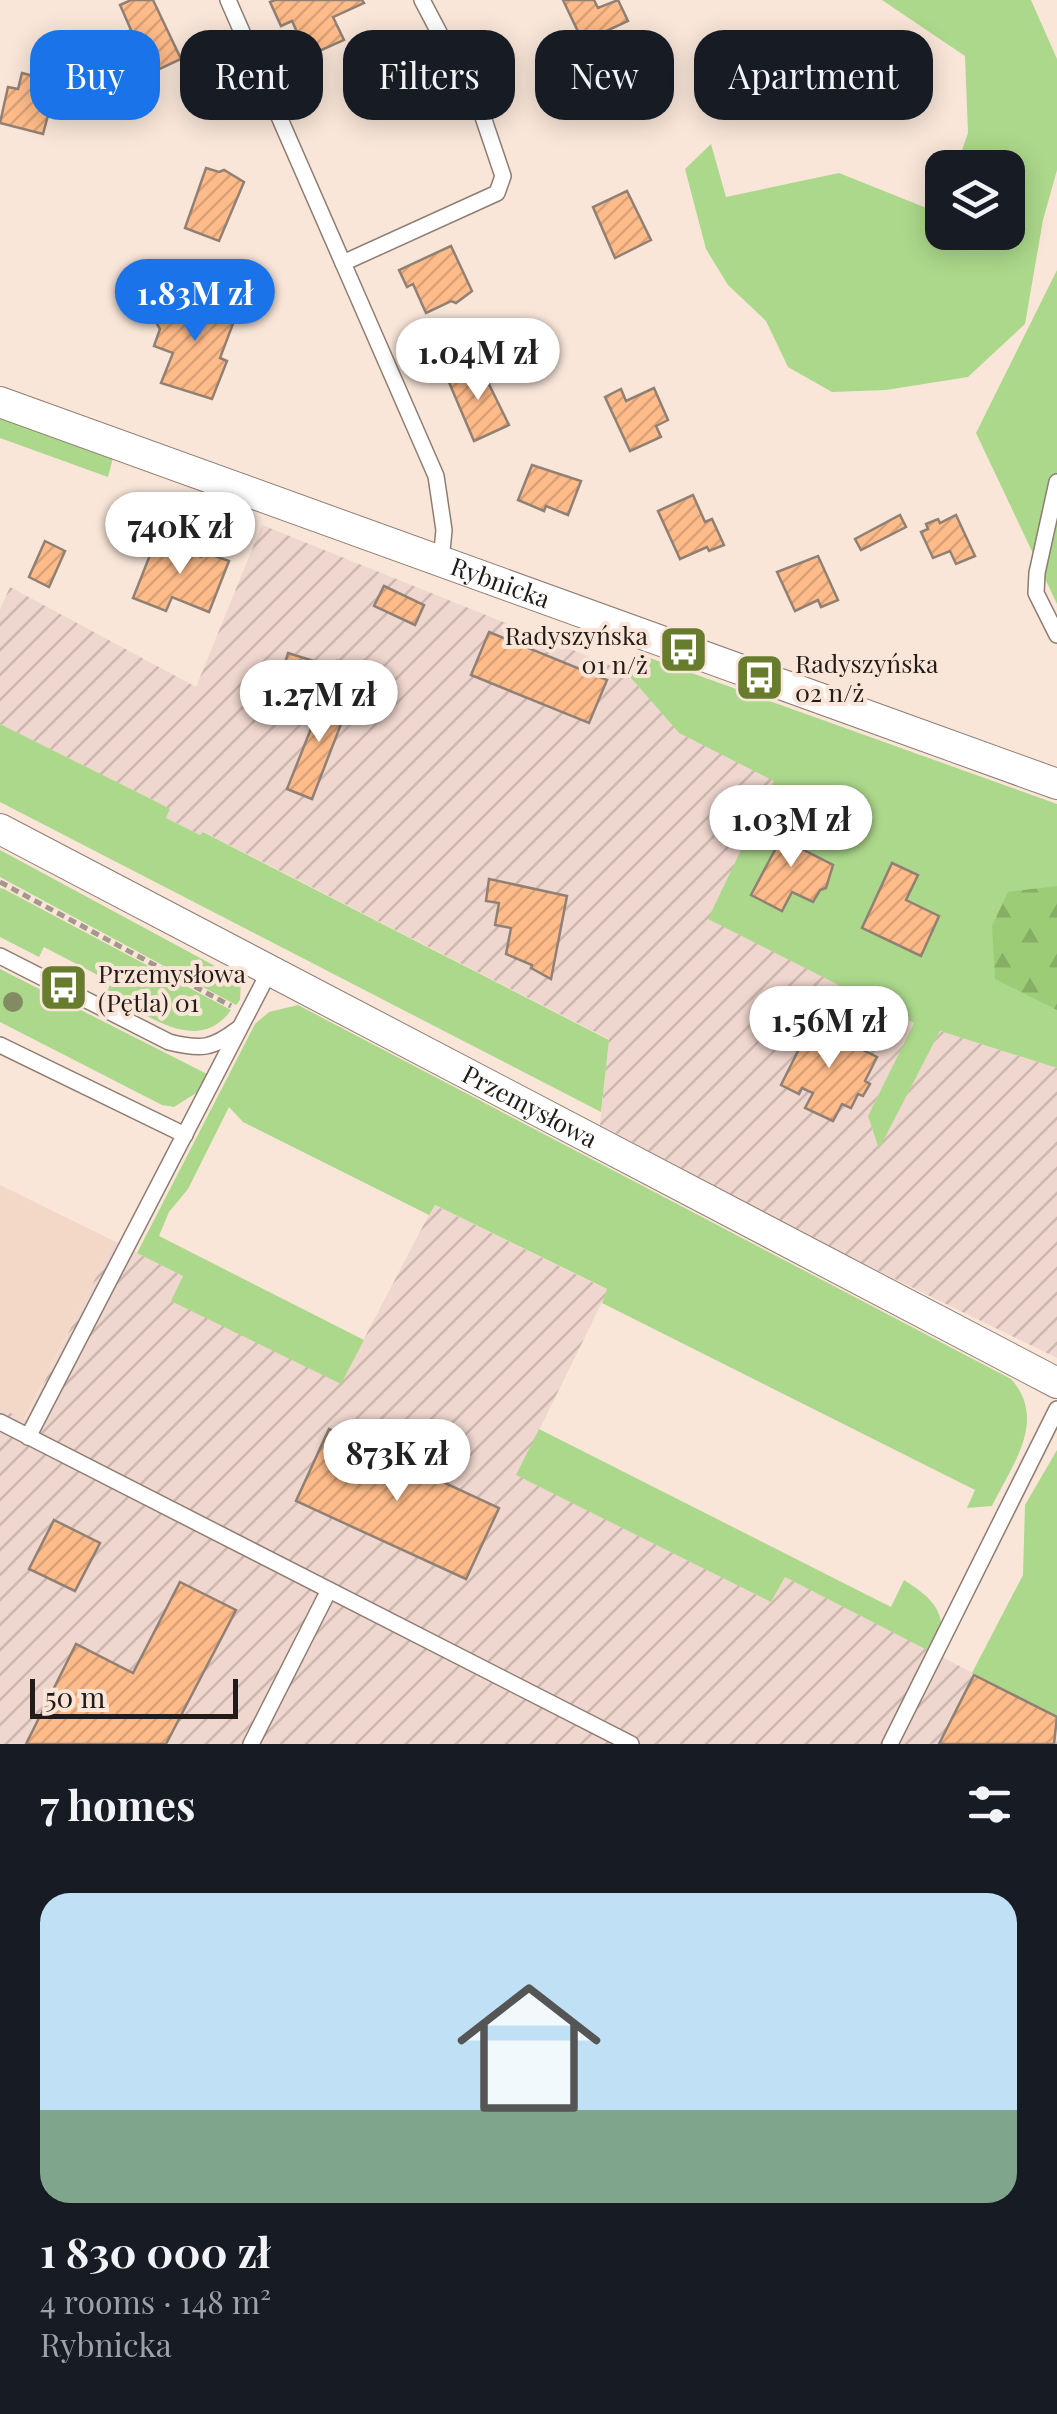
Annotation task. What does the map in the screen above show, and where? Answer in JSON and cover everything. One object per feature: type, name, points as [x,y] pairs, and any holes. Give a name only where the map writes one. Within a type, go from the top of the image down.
[{"type":"street","name":"Rybnicka","points":[[0,402],[1055,776]]},
{"type":"street","name":"Przemysłowa","points":[[0,829],[1057,1382]]},
{"type":"lane","points":[[228,0],[436,476],[444,530],[441,561]]},
{"type":"lane","points":[[342,263],[496,192],[504,176],[482,114],[422,0]]},
{"type":"lane","points":[[1057,482],[1036,593],[1057,636]]},
{"type":"lane","points":[[0,956],[170,1042],[197,1049],[222,1041],[244,1021]]},
{"type":"lane","points":[[28,1437],[270,970]]},
{"type":"lane","points":[[0,1045],[184,1135]]},
{"type":"lane","points":[[890,1744],[1057,1409]]},
{"type":"lane","points":[[0,1422],[631,1744]]},
{"type":"lane","points":[[251,1744],[329,1590]]},
{"type":"path","points":[[0,882],[244,1021]]},
{"type":"shaded area","points":[[262,525],[625,671],[679,733],[775,781],[709,919],[915,1023],[868,1116],[879,1148],[940,1031],[1057,1068],[1057,1358],[858,1261],[600,1125],[609,1039],[204,832],[200,835],[166,818],[169,809],[155,801],[0,724],[0,609],[10,587],[196,687]]},
{"type":"shaded area","points":[[0,1185],[114,1241],[24,1420],[0,1408]]},
{"type":"shaded area","points":[[434,1205],[608,1290],[517,1475],[771,1602],[785,1577],[1057,1716],[1057,1744],[0,1744],[0,1408],[25,1420],[114,1241],[183,1276],[172,1301],[341,1383]]},
{"type":"green space","points":[[882,0],[1031,0],[1057,59],[1057,170],[1043,220],[1025,324],[968,377],[886,390],[832,392],[788,367],[766,321],[728,285],[706,249],[685,169],[711,144],[726,197],[839,173],[925,207],[925,250],[1025,250],[1025,150],[962,150],[968,133],[965,56],[933,34],[933,30],[926,30]]},
{"type":"green space","points":[[1057,270],[1057,604],[976,433]]},
{"type":"green space","points":[[0,417],[113,458],[108,477],[0,438]]},
{"type":"green space","points":[[636,653],[1057,804],[1057,1068],[940,1031],[879,1149],[868,1116],[914,1023],[708,919],[774,781],[679,733],[625,671]]},
{"type":"green space","points":[[0,724],[170,809],[166,818],[200,835],[203,832],[609,1040],[601,1112],[0,802]]},
{"type":"green space","points":[[0,850],[241,980],[240,1000],[236,1005],[0,877]]},
{"type":"green space","points":[[1057,886],[1057,1010],[995,979],[992,926],[1008,892]]},
{"type":"green space","points":[[0,888],[231,1010],[218,1024],[203,1030],[187,1030],[153,1019],[107,992],[111,982],[44,947],[39,957],[0,937]]},
{"type":"green space","points":[[0,969],[209,1075],[201,1090],[174,1107],[162,1105],[0,1022]]},
{"type":"green space","points":[[298,1005],[1011,1379],[1022,1395],[1027,1426],[1017,1459],[992,1506],[967,1508],[975,1490],[602,1303],[607,1289],[435,1205],[429,1215],[243,1122],[229,1107],[188,1189],[169,1212],[159,1236],[364,1340],[341,1384],[171,1301],[183,1276],[137,1253],[255,1024],[269,1012]]},
{"type":"green space","points":[[539,1429],[891,1607],[904,1580],[932,1602],[941,1620],[935,1654],[785,1577],[771,1602],[516,1475]]},
{"type":"green space","points":[[1057,1450],[1057,1716],[972,1673],[1023,1575],[1025,1505]]},
{"type":"building","points":[[131,0],[153,0],[180,59],[160,69],[160,30],[131,30],[120,5]]},
{"type":"building","points":[[563,0],[594,0],[598,8],[618,0],[628,21],[609,30],[577,30]]},
{"type":"building","points":[[270,2],[364,3],[333,17],[343,40],[323,49],[323,30],[296,30],[292,21],[281,26]]},
{"type":"building","points":[[22,73],[30,75],[30,120],[47,120],[43,134],[0,123],[8,87],[18,89]]},
{"type":"building","points":[[206,168],[224,170],[244,182],[219,241],[185,228]]},
{"type":"building","points":[[627,191],[651,240],[615,258],[593,207]]},
{"type":"building","points":[[451,246],[472,291],[456,303],[451,301],[426,313],[413,284],[407,287],[399,270]]},
{"type":"building","points":[[171,296],[196,298],[237,313],[220,358],[227,361],[212,399],[161,383],[173,353],[154,346],[160,329],[157,324],[166,313]]},
{"type":"building","points":[[480,366],[509,425],[474,441],[448,380]]},
{"type":"building","points":[[654,388],[668,420],[656,426],[661,437],[630,451],[605,397],[621,389],[626,401]]},
{"type":"building","points":[[532,465],[581,481],[568,515],[546,506],[544,511],[518,500]]},
{"type":"building","points":[[693,495],[705,522],[712,519],[724,545],[709,551],[707,547],[680,559],[658,511]]},
{"type":"building","points":[[900,515],[906,527],[861,550],[855,539]]},
{"type":"building","points":[[956,515],[975,556],[956,564],[950,551],[933,558],[921,532],[928,529],[926,524],[938,519],[940,523]]},
{"type":"building","points":[[167,536],[196,548],[194,554],[201,557],[204,552],[229,561],[209,612],[172,597],[166,611],[133,598],[154,545],[162,548]]},
{"type":"building","points":[[45,541],[65,551],[49,587],[29,577]]},
{"type":"building","points":[[818,556],[838,600],[821,607],[818,600],[795,611],[777,572]]},
{"type":"building","points":[[384,586],[424,605],[415,625],[374,606]]},
{"type":"building","points":[[489,632],[607,680],[589,723],[471,675]]},
{"type":"building","points":[[288,653],[330,666],[321,696],[306,692],[308,686],[300,684],[302,679],[286,674],[279,695],[264,690],[270,669],[282,673]]},
{"type":"building","points":[[337,661],[364,671],[359,685],[332,675]]},
{"type":"building","points":[[326,691],[350,701],[312,799],[287,789]]},
{"type":"building","points":[[781,819],[806,832],[798,847],[833,865],[826,888],[820,890],[813,902],[792,892],[782,911],[751,895],[777,846],[769,842]]},
{"type":"building","points":[[892,863],[918,875],[906,900],[939,916],[921,956],[862,928]]},
{"type":"building","points":[[489,879],[567,896],[551,979],[531,968],[532,965],[506,954],[511,928],[495,925],[499,903],[486,901]]},
{"type":"building","points":[[817,1013],[836,1022],[827,1040],[846,1049],[849,1043],[877,1057],[865,1081],[870,1084],[863,1096],[858,1094],[851,1108],[842,1104],[833,1121],[805,1108],[813,1093],[802,1088],[799,1094],[781,1085]]},
{"type":"building","points":[[329,1429],[499,1508],[466,1579],[296,1501]]},
{"type":"building","points":[[54,1520],[100,1543],[75,1591],[29,1569]]},
{"type":"building","points":[[180,1582],[236,1610],[166,1744],[26,1744],[76,1644],[133,1673]]},
{"type":"building","points":[[974,1675],[1057,1717],[1054,1744],[939,1744]]},
{"type":"place","name":"Radyszyńska 01 n/ż","points":[[683,650]]},
{"type":"place","name":"Radyszyńska 02 n/ż","points":[[760,678]]},
{"type":"place","name":"Przemysłowa (Pętla) 01","points":[[63,988]]}]
